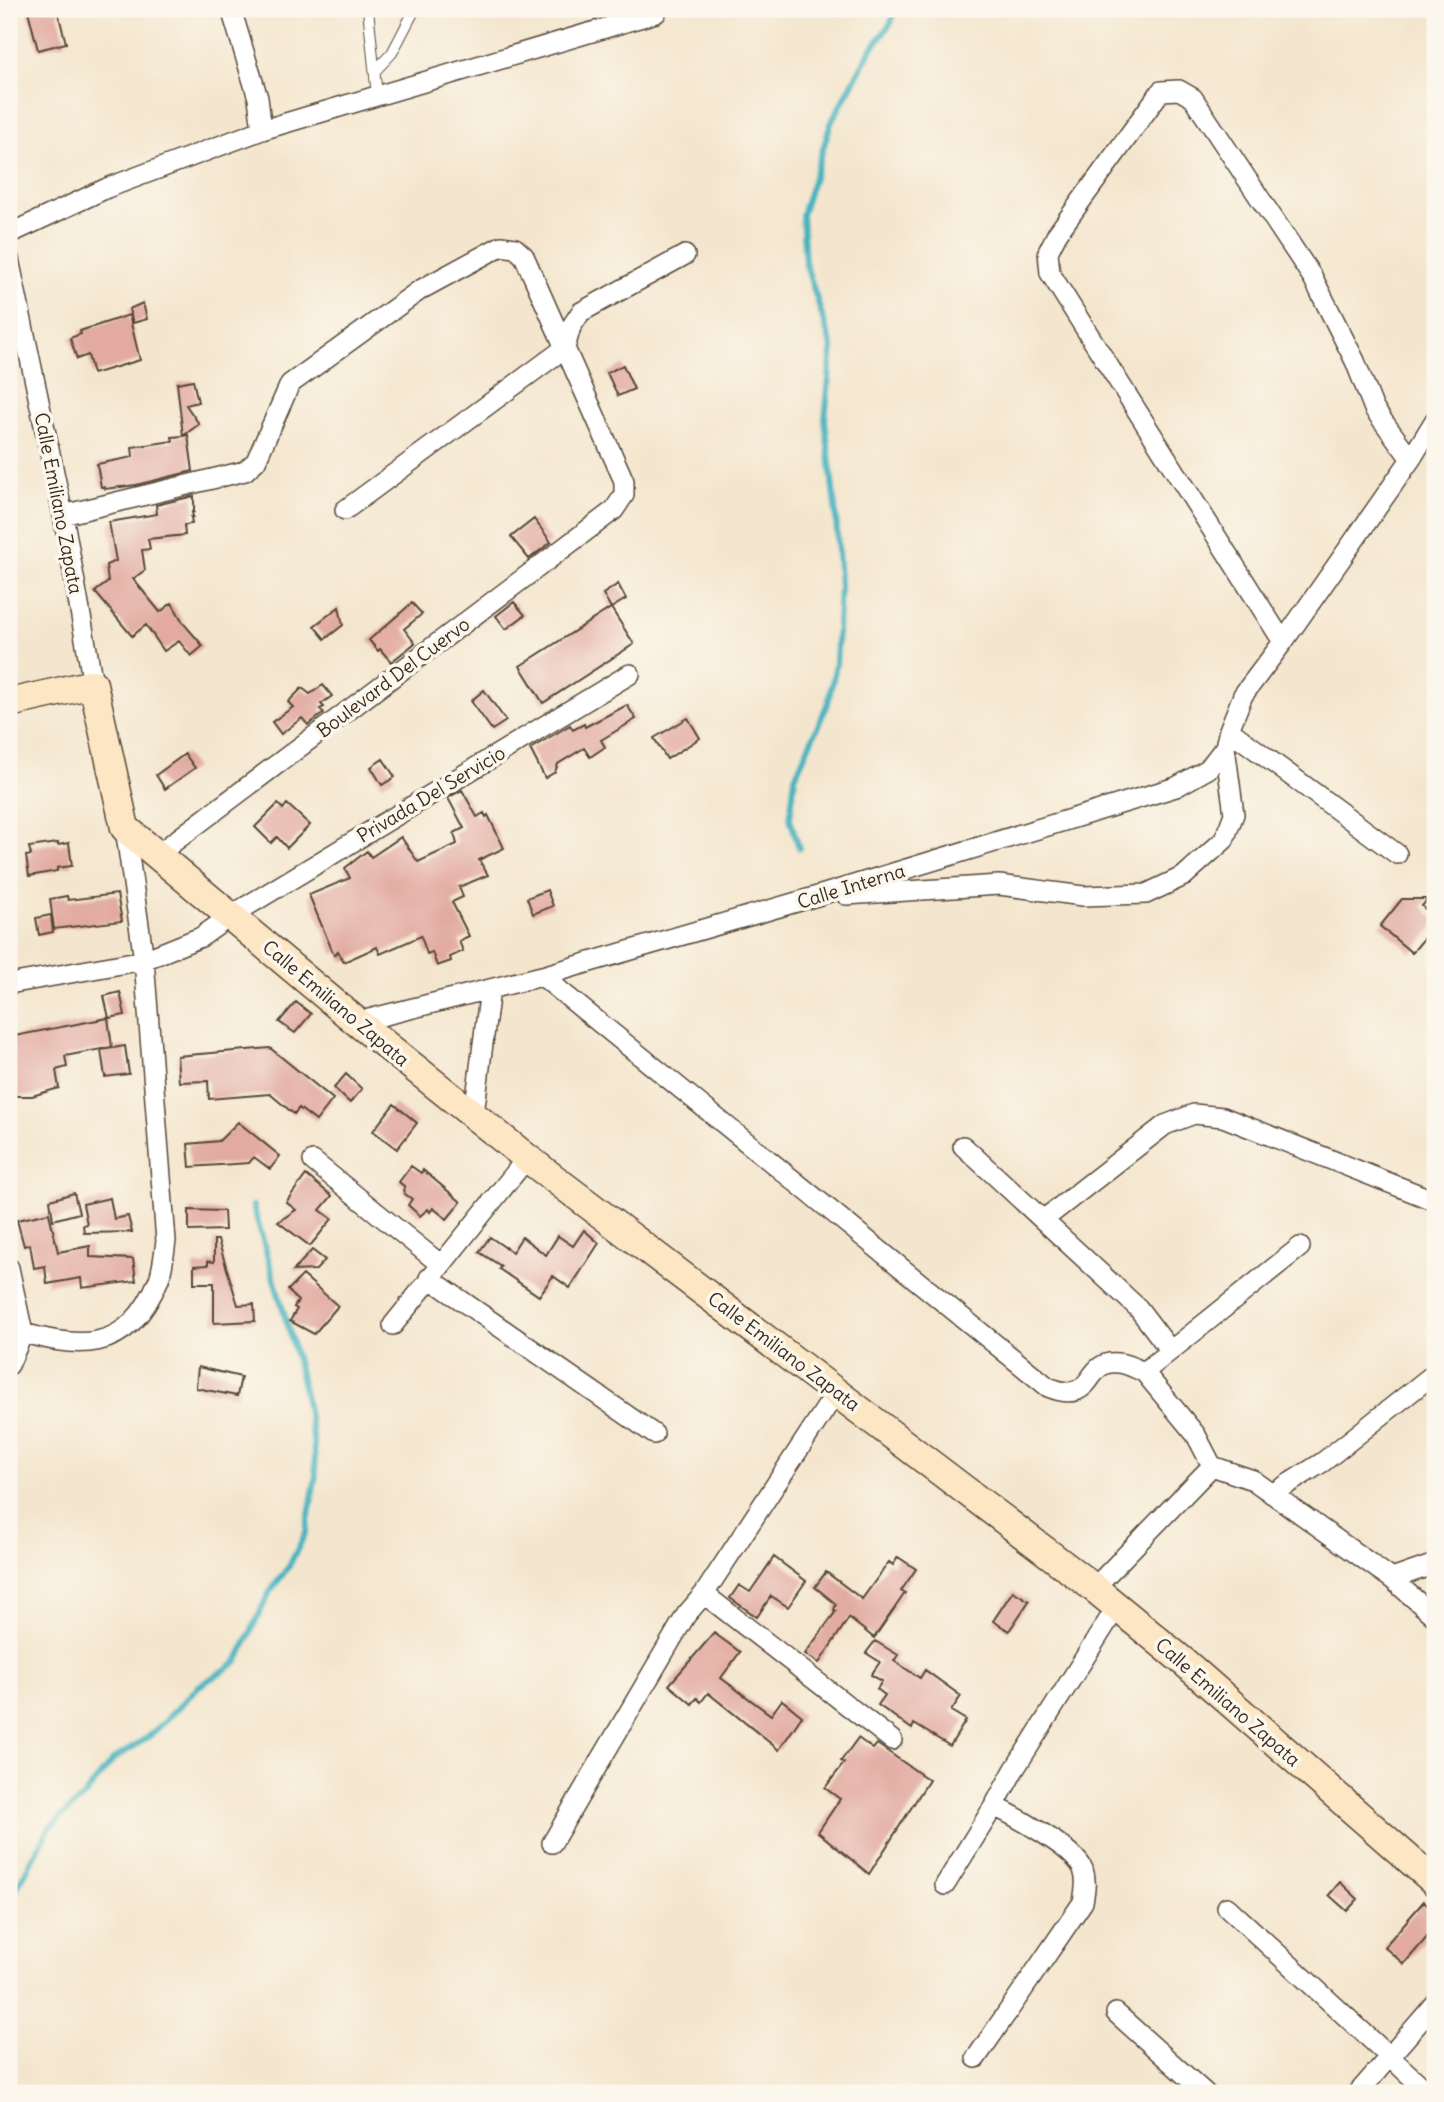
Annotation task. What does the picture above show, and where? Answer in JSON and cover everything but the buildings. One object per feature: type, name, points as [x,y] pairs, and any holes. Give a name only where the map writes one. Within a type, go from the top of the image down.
[{"type":"main road","name":"Calle Emiliano Zapata","points":[[93,684],[125,828],[357,1022],[527,1157],[1094,1588],[1184,1662],[1435,1882]]},
{"type":"main road","points":[[9,703],[93,684]]},
{"type":"street","points":[[231,9],[258,98],[262,130]]},
{"type":"street","points":[[9,234],[107,188],[262,130],[656,13]]},
{"type":"street","points":[[1283,642],[1050,273],[1048,252],[1057,234],[1161,90],[1179,90],[1193,97],[1313,278],[1355,361],[1374,409],[1411,458]]},
{"type":"street","points":[[63,515],[245,471],[256,461],[290,384],[420,290],[501,246],[515,248],[524,256],[565,348]]},
{"type":"street","points":[[345,510],[565,348],[571,327],[581,312],[685,255]]},
{"type":"street","name":"Calle Emiliano Zapata","points":[[9,259],[63,515],[93,684]]},
{"type":"street","name":"Boulevard Del Cuervo","points":[[158,854],[614,510],[624,495],[624,481],[565,348]]},
{"type":"street","points":[[814,897],[999,885],[1083,896],[1146,894],[1184,876],[1224,841],[1234,814],[1227,738],[1243,695],[1283,642],[1435,420]]},
{"type":"street","name":"Privada Del Servicio","points":[[9,984],[144,960],[201,937],[232,915],[630,674]]},
{"type":"street","points":[[1227,738],[1397,854]]},
{"type":"street","name":"Calle Interna","points":[[357,1022],[542,976],[1176,787],[1208,769],[1227,738]]},
{"type":"street","name":"Calle Emiliano Zapata","points":[[16,1331],[67,1343],[104,1340],[126,1329],[143,1308],[159,1278],[166,1241],[144,960],[125,828]]},
{"type":"street","points":[[542,976],[1048,1387],[1072,1393],[1084,1388],[1096,1369],[1118,1363],[1144,1372],[1196,1435],[1212,1466],[1253,1480],[1392,1579],[1435,1617]]},
{"type":"street","points":[[474,1114],[490,989]]},
{"type":"street","points":[[1043,1220],[1165,1125],[1194,1114],[1223,1116],[1435,1201]]},
{"type":"street","points":[[963,1146],[1138,1308],[1170,1350]]},
{"type":"street","points":[[393,1325],[527,1157]]},
{"type":"street","points":[[313,1161],[434,1271],[654,1434]]},
{"type":"street","points":[[1144,1372],[1300,1247]]},
{"type":"street","points":[[9,1268],[16,1331],[9,1365]]},
{"type":"street","points":[[1272,1494],[1323,1462],[1435,1373]]},
{"type":"street","points":[[552,1843],[686,1615],[704,1594],[837,1391]]},
{"type":"street","points":[[1094,1588],[1212,1466]]},
{"type":"street","points":[[1392,1579],[1435,1564]]},
{"type":"street","points":[[704,1594],[892,1740]]},
{"type":"street","points":[[945,1885],[1116,1608]]},
{"type":"street","points":[[976,2058],[1083,1902],[1086,1884],[1082,1868],[1074,1856],[1017,1817],[994,1806]]},
{"type":"street","points":[[1227,1907],[1429,2093]]},
{"type":"street","points":[[1358,2093],[1435,2004]]},
{"type":"street","points":[[1116,2013],[1205,2093]]},
{"type":"lane","points":[[368,9],[377,97]]},
{"type":"lane","points":[[375,71],[392,53],[415,9]]},
{"type":"waterway","points":[[799,848],[790,818],[795,777],[828,703],[836,664],[840,587],[836,515],[825,420],[832,347],[805,262],[802,215],[831,123],[870,51],[891,23],[895,9]]},
{"type":"waterway","points":[[9,1902],[50,1827],[83,1797],[113,1760],[151,1735],[199,1686],[237,1662],[269,1593],[289,1566],[306,1532],[316,1475],[313,1439],[290,1334],[253,1206]]}]
